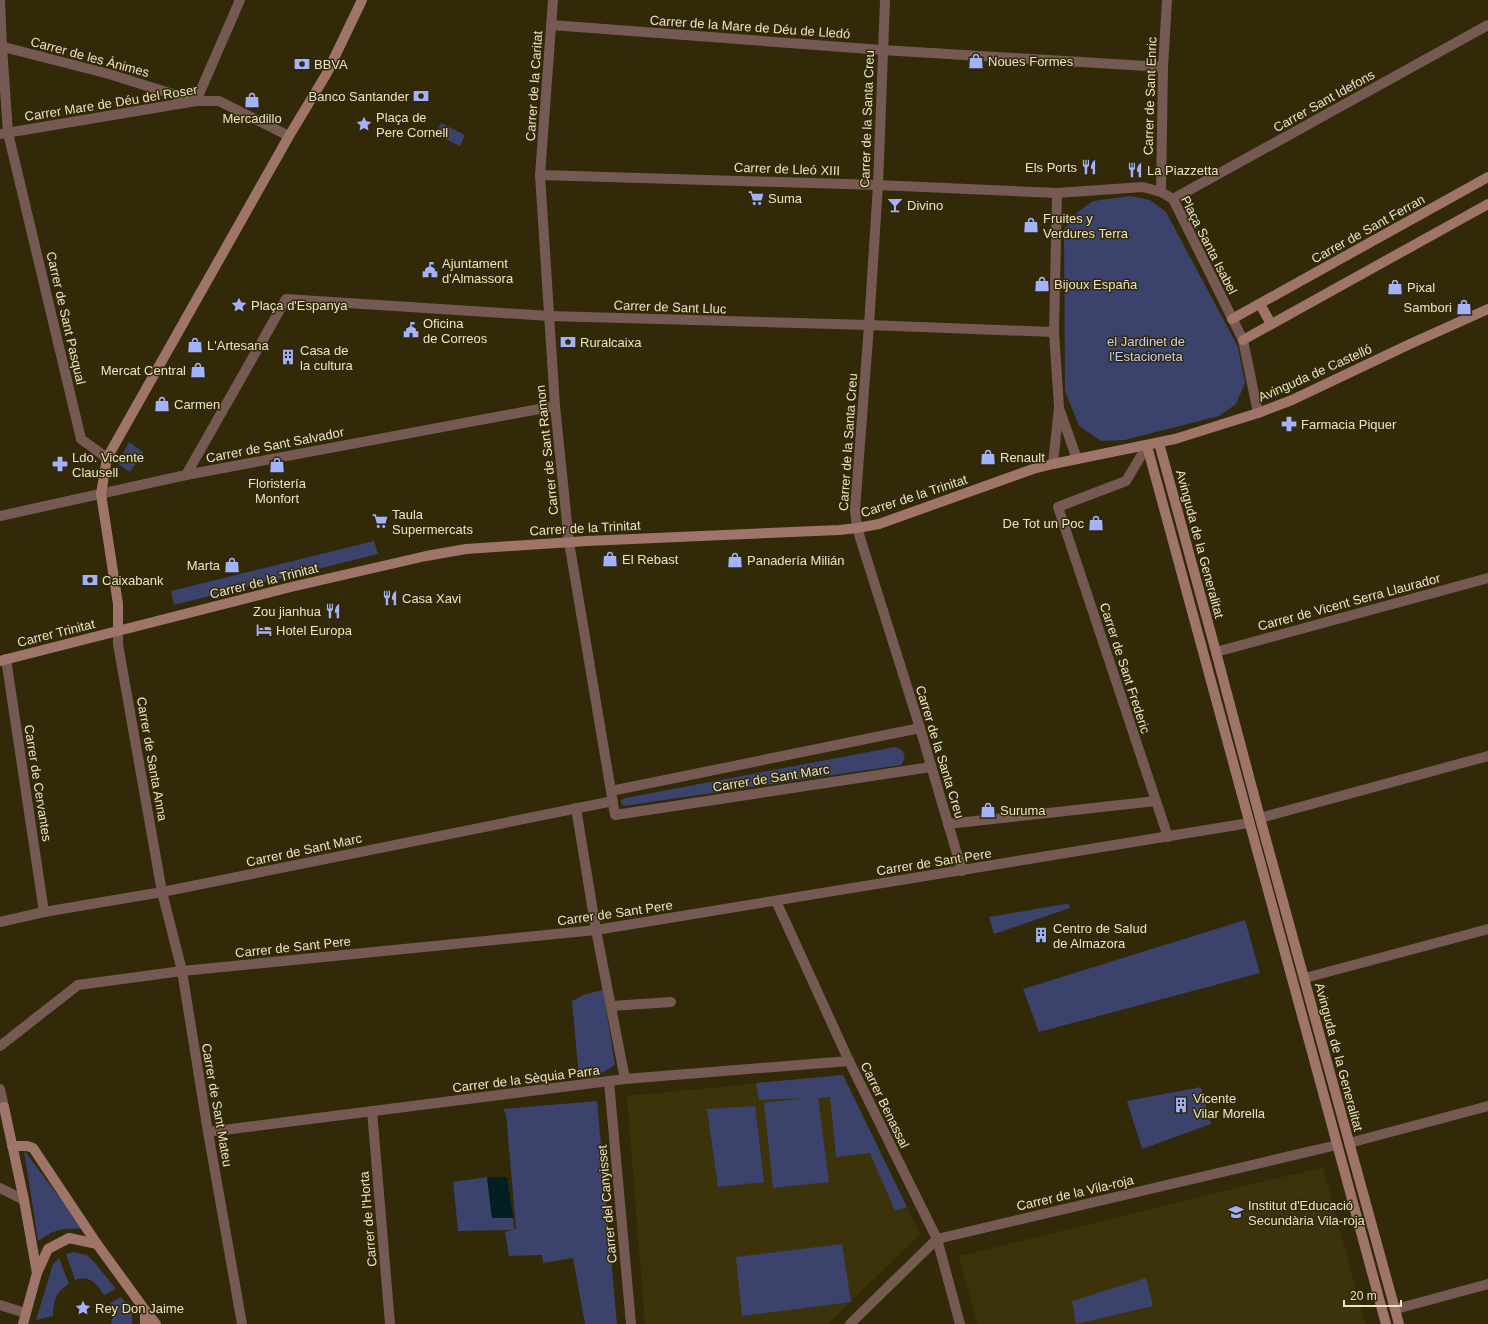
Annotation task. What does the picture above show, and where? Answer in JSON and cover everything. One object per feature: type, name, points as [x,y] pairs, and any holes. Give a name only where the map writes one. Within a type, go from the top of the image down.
[{"type":"street","name":"Carrer de Sant Pasqual","points":[[0,0],[4,134],[81,439],[107,458]]},
{"type":"street","points":[[196,101],[240,0]]},
{"type":"street","points":[[118,630],[118,604],[101,494],[107,458],[287,140],[327,73],[362,0]]},
{"type":"street","name":"Carrer de la Caritat","points":[[540,174],[553,0]]},
{"type":"street","name":"Carrer de la Santa Creu","points":[[885,0],[878,185],[855,510],[857,528],[920,728],[962,871]]},
{"type":"street","name":"Carrer de Sant Enric","points":[[1161,192],[1163,67],[1167,0]]},
{"type":"street","name":"Carrer de la Mare de Déu de Lledó","points":[[551,25],[882,50],[1163,67]]},
{"type":"street","name":"Carrer Sant Idefons","points":[[1173,199],[1488,25]]},
{"type":"street","name":"Carrer de les Ànimes","points":[[1,47],[109,74],[196,101]]},
{"type":"street","name":"Carrer Mare de Déu del Roser","points":[[4,134],[196,101],[219,101],[287,140]]},
{"type":"street","name":"Carrer de Lleó XIII","points":[[540,174],[878,185],[1057,193]]},
{"type":"street","name":"Carrer de Sant Ramon","points":[[540,174],[555,406],[569,542],[615,815]]},
{"type":"street","name":"Carrer de Sant Ferran","points":[[1232,319],[1488,177]]},
{"type":"street","name":"Plaça Santa Isabel","points":[[1057,193],[1143,187],[1161,192],[1173,199],[1243,340],[1258,413]]},
{"type":"street","points":[[1053,464],[1059,407],[1054,332],[1057,193]]},
{"type":"street","points":[[1243,340],[1488,204]]},
{"type":"street","name":"Carrer de Sant Lluc","points":[[186,475],[286,299],[548,316],[1054,332]]},
{"type":"street","points":[[1260,304],[1271,324]]},
{"type":"street","name":"Avinguda de Castelló","points":[[1053,464],[1147,446],[1258,413],[1292,400],[1488,309]]},
{"type":"street","name":"Carrer de Sant Salvador","points":[[0,516],[186,475],[555,406]]},
{"type":"street","points":[[1059,407],[1078,459]]},
{"type":"street","name":"Avinguda de la Generalitat","points":[[1159,443],[1399,1324]]},
{"type":"street","name":"Avinguda de la Generalitat","points":[[1147,446],[1386,1324]]},
{"type":"street","name":"Carrer de Sant Frederic","points":[[1147,446],[1126,481],[1058,507],[1168,837]]},
{"type":"street","name":"Carrer de la Trinitat","points":[[118,630],[426,556],[466,549],[569,542],[857,528],[879,524],[1033,469],[1053,464]]},
{"type":"street","name":"Carrer de Vicent Serra Llaurador","points":[[1216,652],[1488,578]]},
{"type":"street","name":"Carrer Trinitat","points":[[3,660],[118,630]]},
{"type":"street","name":"Carrer de Santa Anna","points":[[118,630],[118,644],[162,892]]},
{"type":"street","points":[[1204,654],[1216,652]]},
{"type":"street","name":"Carrer de Cervantes","points":[[3,660],[44,912]]},
{"type":"street","name":"Carrer de Sant Marc","points":[[0,922],[44,912],[162,892],[576,808],[612,796],[920,728]]},
{"type":"street","points":[[1249,823],[1260,818],[1488,756]]},
{"type":"street","name":"Carrer de Sant Marc","points":[[615,815],[931,767]]},
{"type":"street","points":[[948,824],[1156,801]]},
{"type":"street","points":[[576,808],[596,930],[625,1079]]},
{"type":"street","name":"Carrer de Sant Pere","points":[[0,1046],[78,985],[182,972],[596,930],[1249,823]]},
{"type":"street","name":"Carrer de Sant Mateu","points":[[162,892],[182,972],[208,1132],[242,1324]]},
{"type":"street","name":"Carrer Benassal","points":[[776,901],[849,1061],[937,1239],[960,1324]]},
{"type":"street","points":[[1305,978],[1488,929]]},
{"type":"street","name":"Avinguda de la Generalitat","points":[[1293,982],[1305,978]]},
{"type":"street","points":[[612,1006],[671,1002]]},
{"type":"street","name":"Carrer de la Sèquia Parra","points":[[208,1132],[625,1079],[849,1061]]},
{"type":"street","name":"Carrer del Canyisset","points":[[609,1082],[631,1324]]},
{"type":"street","points":[[0,1089],[2,1104],[24,1200],[37,1273]]},
{"type":"street","points":[[1349,1143],[1488,1106]]},
{"type":"street","name":"Carrer de l'Horta","points":[[372,1111],[390,1324]]},
{"type":"street","name":"Avinguda de la Generalitat","points":[[1337,1146],[1349,1143]]},
{"type":"street","points":[[12,1146],[28,1146],[33,1148],[96,1244],[156,1324]]},
{"type":"street","name":"Carrer de la Vila-roja","points":[[937,1239],[1337,1146]]},
{"type":"street","points":[[0,1188],[24,1200]]},
{"type":"street","points":[[23,1324],[37,1273],[48,1249],[69,1238],[96,1244]]},
{"type":"street","points":[[850,1324],[937,1239]]},
{"type":"street","points":[[1383,1313],[1488,1284]]},
{"type":"street","points":[[0,1305],[25,1313]]},
{"type":"street","points":[[145,1310],[145,1324]]},
{"type":"shaded area","points":[[843,1075],[920,1234],[828,1324],[645,1324],[627,1096]]},
{"type":"shaded area","name":"Institut d'Educació Secundària Vila-roja","points":[[1323,1167],[1365,1324],[977,1324],[959,1256]]},
{"type":"shaded area","points":[[487,1177],[507,1177],[513,1218],[492,1218]]},
{"type":"green space","points":[[441,123],[465,135],[460,146],[435,134]]},
{"type":"green space","name":"el Jardinet de l'Estacioneta","points":[[1131,196],[1150,200],[1166,212],[1238,347],[1245,383],[1236,404],[1219,416],[1125,440],[1101,441],[1079,426],[1065,391],[1064,229],[1079,211],[1093,201]]},
{"type":"green space","points":[[129,442],[143,452],[130,472],[118,464]]},
{"type":"green space","points":[[374,541],[378,554],[174,605],[171,591]]},
{"type":"green space","points":[[895,747],[902,750],[904,754],[904,759],[901,765],[624,806],[621,803],[621,800],[625,798]]},
{"type":"green space","points":[[1069,904],[1070,908],[994,934],[989,917]]},
{"type":"green space","points":[[1245,920],[1260,973],[1039,1032],[1023,989]]},
{"type":"green space","points":[[603,990],[615,1065],[596,1077],[579,1078],[572,1001],[586,994]]},
{"type":"green space","points":[[843,1075],[907,1207],[895,1211],[870,1153],[836,1157],[830,1097],[818,1098],[829,1182],[773,1188],[764,1103],[805,1098],[759,1100],[756,1083]]},
{"type":"green space","points":[[1201,1087],[1211,1124],[1142,1149],[1127,1101]]},
{"type":"green space","points":[[597,1101],[617,1324],[585,1324],[573,1258],[543,1263],[542,1255],[509,1256],[505,1232],[512,1230],[458,1231],[453,1182],[487,1177],[492,1218],[513,1218],[514,1229],[516,1229],[506,1114],[503,1109]]},
{"type":"green space","points":[[755,1106],[764,1182],[718,1187],[707,1109]]},
{"type":"green space","points":[[24,1150],[83,1229],[59,1230],[38,1241]]},
{"type":"green space","points":[[842,1244],[851,1302],[742,1316],[736,1257]]},
{"type":"green space","points":[[74,1252],[87,1255],[116,1289],[104,1295],[96,1284],[89,1280],[75,1280],[66,1254]]},
{"type":"green space","points":[[59,1258],[69,1284],[61,1290],[56,1297],[53,1316],[36,1320],[53,1264]]},
{"type":"green space","points":[[1146,1278],[1153,1306],[1076,1324],[1072,1301]]},
{"type":"green space","points":[[121,1297],[131,1313],[132,1324],[111,1324],[113,1314],[110,1303]]},
{"type":"place","name":"Noues Formes","points":[[976,61]]},
{"type":"place","name":"BBVA","points":[[302,64]]},
{"type":"place","name":"Banco Santander","points":[[421,96]]},
{"type":"place","name":"Mercadillo","points":[[252,100]]},
{"type":"place","name":"Plaça de Pere Cornell","points":[[364,124]]},
{"type":"place","name":"Els Ports","points":[[1089,167]]},
{"type":"place","name":"La Piazzetta","points":[[1135,170]]},
{"type":"place","name":"Suma","points":[[756,198]]},
{"type":"place","name":"Divino","points":[[895,205]]},
{"type":"place","name":"Fruites y Verdures Terra","points":[[1031,225]]},
{"type":"place","name":"Ajuntament d'Almassora","points":[[430,270]]},
{"type":"place","name":"Bijoux España","points":[[1042,284]]},
{"type":"place","name":"Pixal","points":[[1395,287]]},
{"type":"place","name":"Plaça d'Espanya","points":[[239,305]]},
{"type":"place","name":"Sambori","points":[[1464,307]]},
{"type":"place","name":"Oficina de Correos","points":[[411,330]]},
{"type":"place","name":"Ruralcaixa","points":[[568,342]]},
{"type":"place","name":"L'Artesana","points":[[195,345]]},
{"type":"place","name":"Casa de la cultura","points":[[288,357]]},
{"type":"place","name":"Mercat Central","points":[[198,370]]},
{"type":"place","name":"Carmen","points":[[162,404]]},
{"type":"place","name":"Farmacia Piquer","points":[[1289,424]]},
{"type":"place","name":"Renault","points":[[988,457]]},
{"type":"place","name":"Ldo. Vicente Clausell","points":[[60,464]]},
{"type":"place","name":"Floristería Monfort","points":[[277,465]]},
{"type":"place","name":"Taula Supermercats","points":[[380,521]]},
{"type":"place","name":"De Tot un Poc","points":[[1096,523]]},
{"type":"place","name":"El Rebast","points":[[610,559]]},
{"type":"place","name":"Panadería Milián","points":[[735,560]]},
{"type":"place","name":"Marta","points":[[232,565]]},
{"type":"place","name":"Caixabank","points":[[90,580]]},
{"type":"place","name":"Casa Xavi","points":[[390,598]]},
{"type":"place","name":"Zou jianhua","points":[[333,611]]},
{"type":"place","name":"Hotel Europa","points":[[264,630]]},
{"type":"place","name":"Suruma","points":[[988,810]]},
{"type":"place","name":"Centro de Salud de Almazora","points":[[1041,935]]},
{"type":"place","name":"Vicente Vilar Morella","points":[[1181,1105]]},
{"type":"place","name":"Institut d'Educació Secundària Vila-roja","points":[[1236,1212]]},
{"type":"place","name":"Rey Don Jaime","points":[[83,1308]]}]
